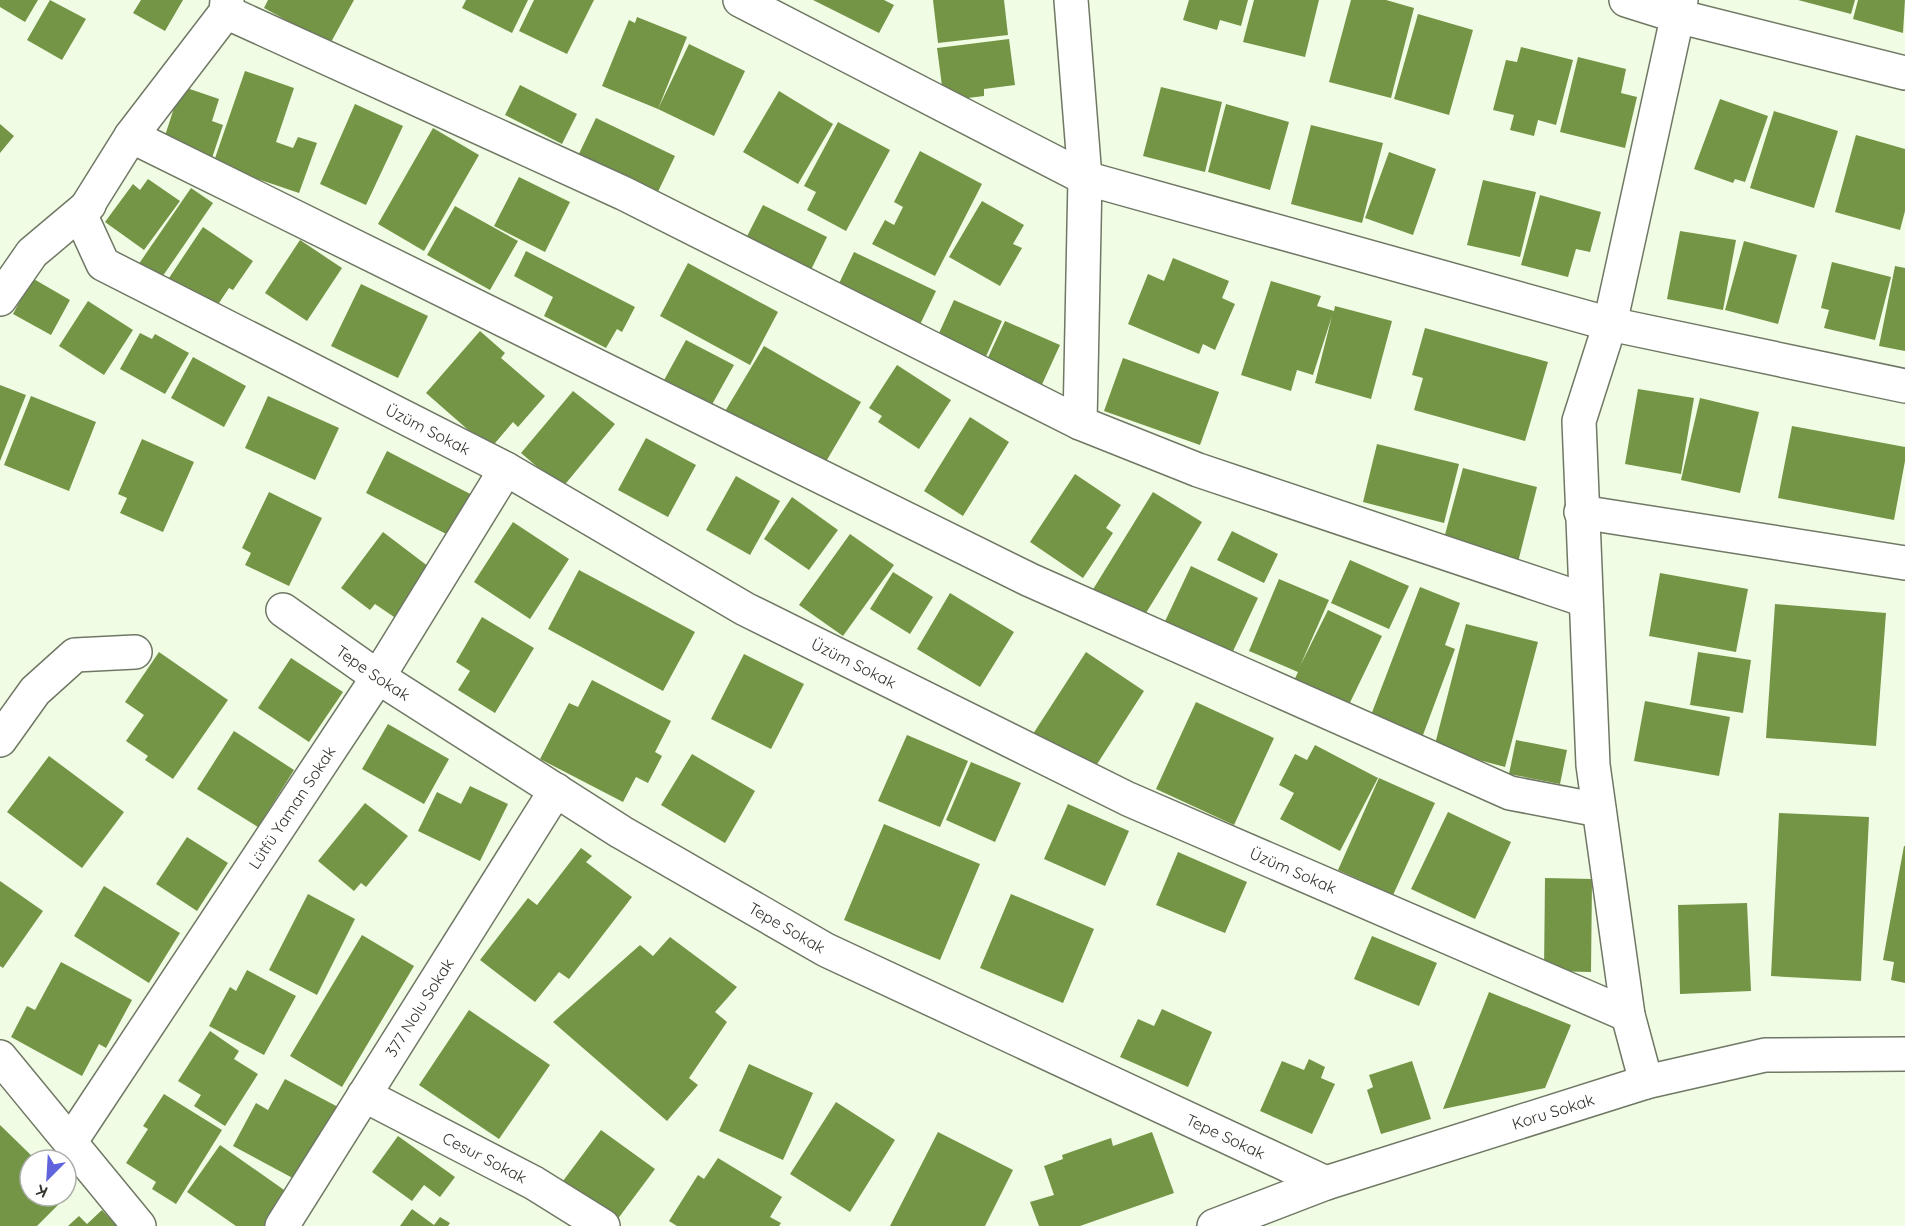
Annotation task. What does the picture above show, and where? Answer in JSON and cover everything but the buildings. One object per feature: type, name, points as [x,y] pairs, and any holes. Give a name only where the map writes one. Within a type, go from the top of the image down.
[{"type":"street","points":[[740,0],[1085,178],[1610,324],[1905,386]]},
{"type":"street","points":[[1071,0],[1085,178],[1080,423]]},
{"type":"street","points":[[1626,0],[1679,8],[1905,73]]},
{"type":"street","points":[[0,299],[32,253],[89,205],[131,136],[226,6],[623,193],[1080,423],[1198,470],[1585,600]]},
{"type":"street","points":[[1646,1082],[1628,1015],[1593,765],[1579,421],[1610,324],[1679,8]]},
{"type":"street","points":[[131,136],[1030,580],[1510,793],[1599,810]]},
{"type":"street","name":"Üzüm Sokak","points":[[89,205],[81,216],[103,264],[506,469],[745,609],[1128,799],[1628,1015]]},
{"type":"street","name":"Lütfü Yaman Sokak","points":[[70,1141],[378,677],[506,469]]},
{"type":"street","points":[[1581,512],[1905,563]]},
{"type":"street","name":"Tepe Sokak","points":[[283,610],[378,677],[621,832],[826,950],[1326,1183]]},
{"type":"street","points":[[0,740],[35,691],[75,655],[135,652]]},
{"type":"street","name":"377 Nolu Sokak","points":[[282,1226],[556,790]]},
{"type":"street","name":"Koru Sokak","points":[[1214,1226],[1326,1183],[1646,1082],[1765,1055],[1905,1054]]},
{"type":"street","points":[[0,1057],[139,1226]]},
{"type":"street","name":"Cesur Sokak","points":[[364,1095],[534,1183],[603,1226]]}]
